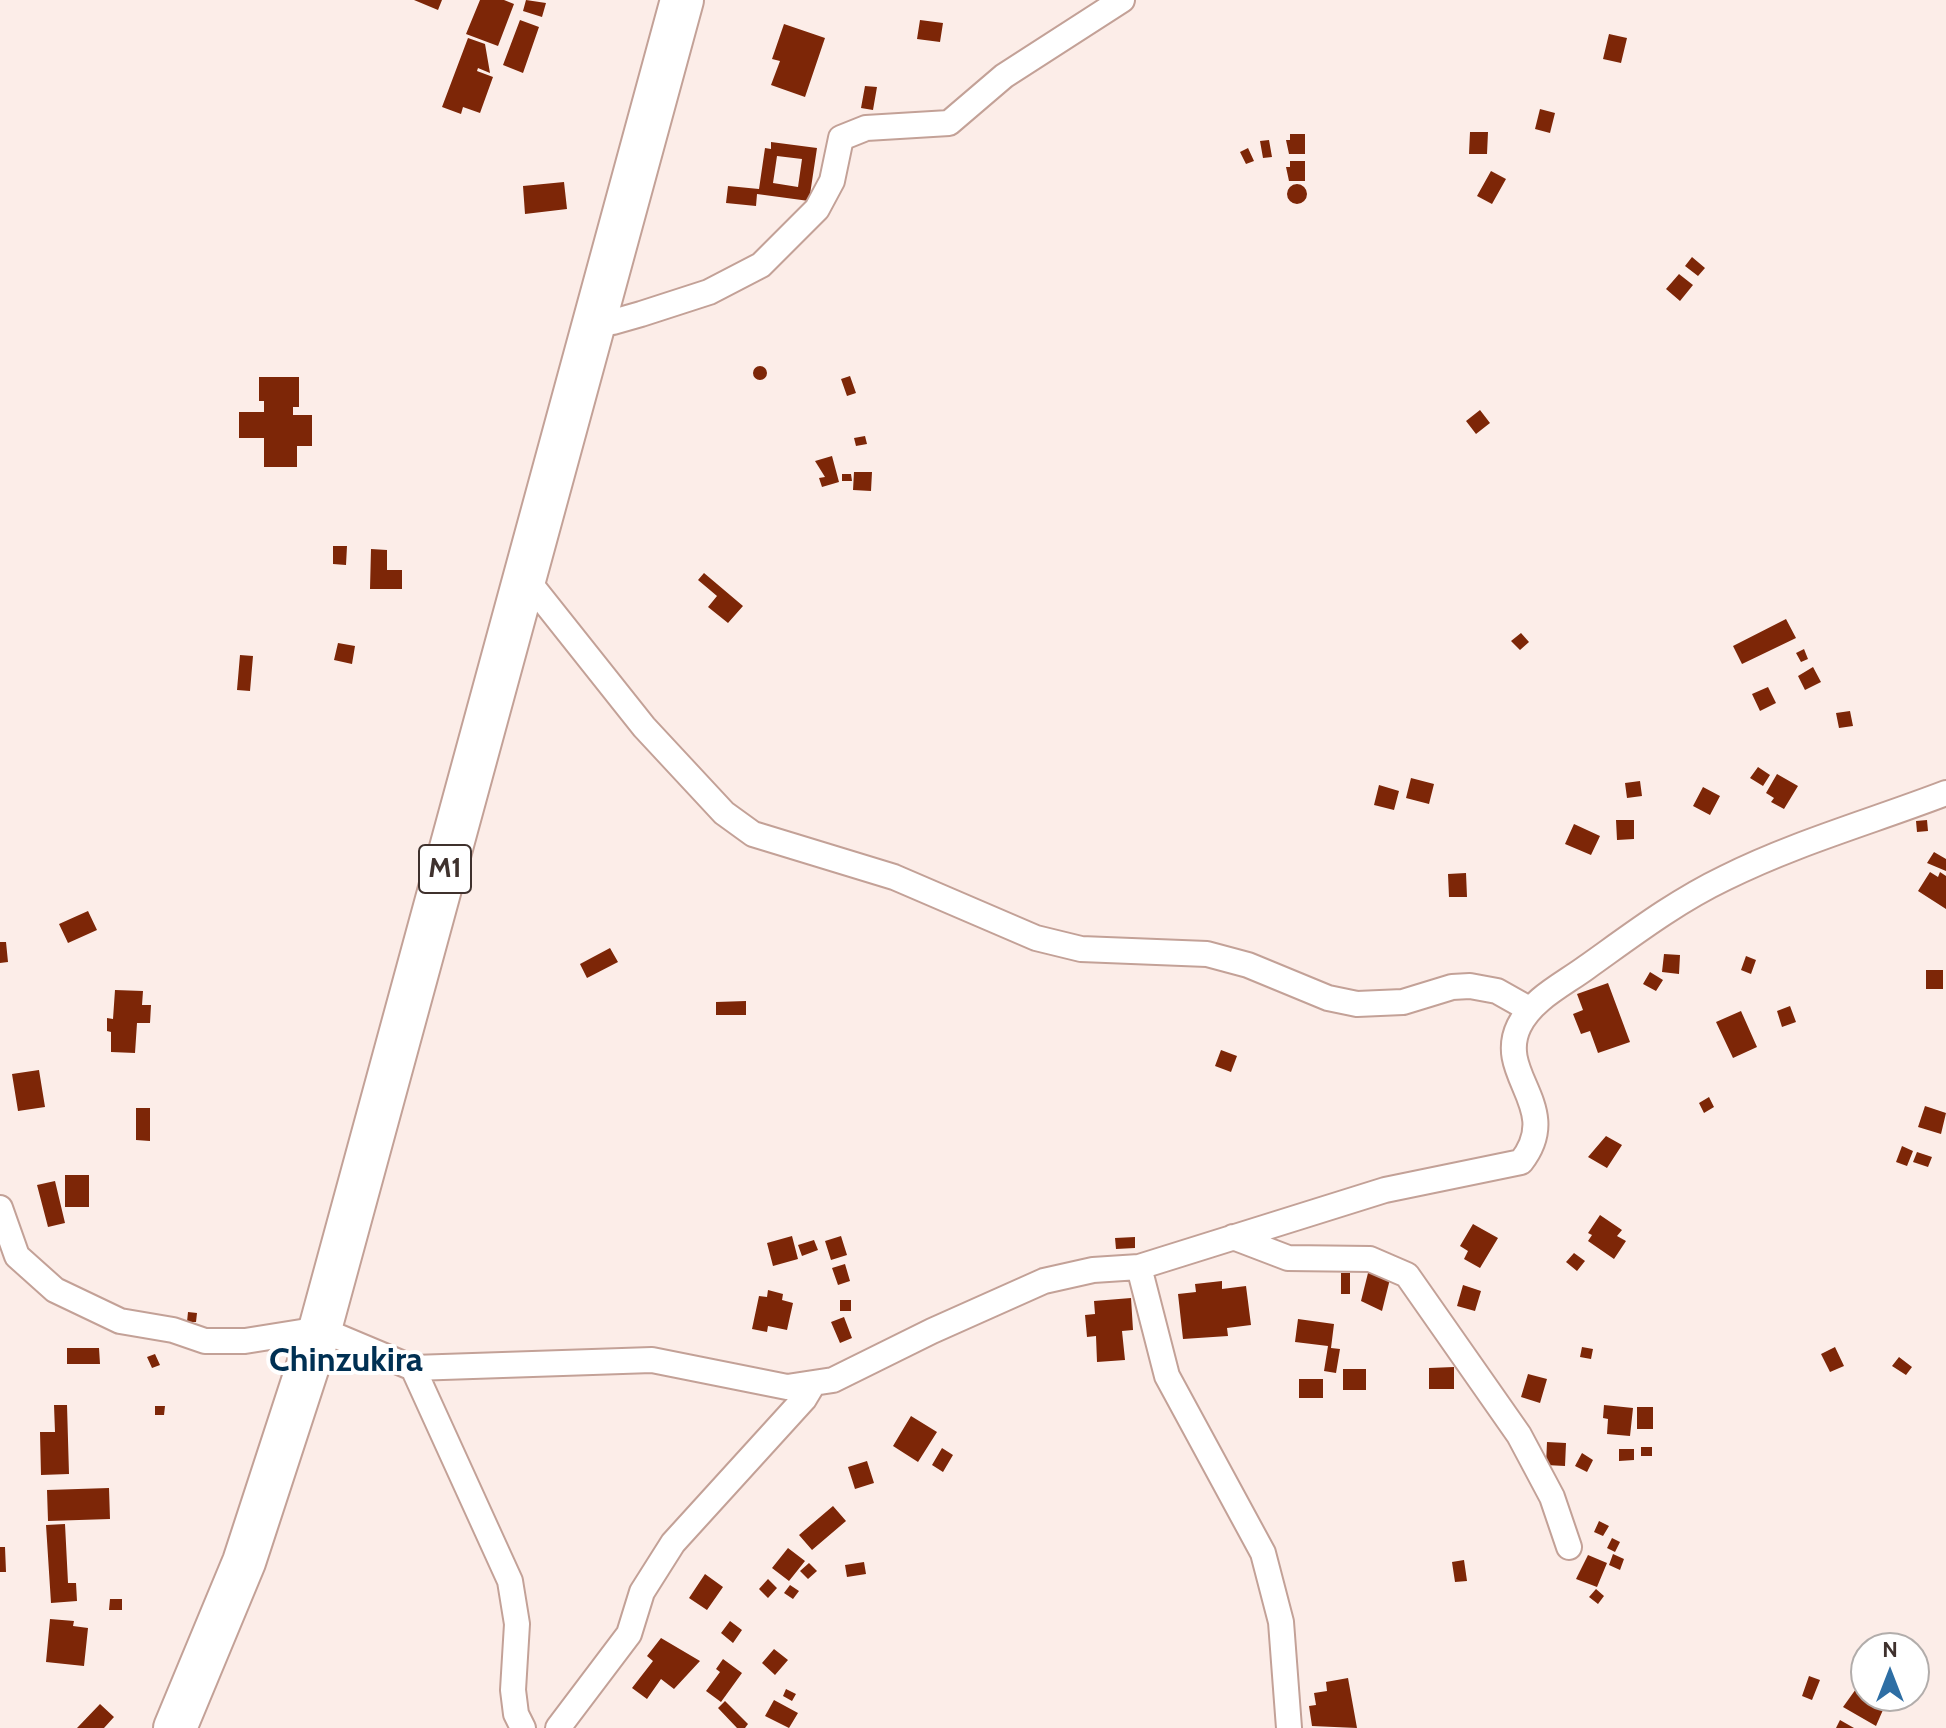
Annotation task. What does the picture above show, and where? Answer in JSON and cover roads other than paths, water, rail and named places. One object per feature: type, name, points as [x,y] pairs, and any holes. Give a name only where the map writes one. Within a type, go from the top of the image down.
[{"type":"highway","name":"M1","points":[[175,1728],[244,1562],[320,1329],[682,0]]},
{"type":"street","points":[[595,316],[613,322],[652,311],[709,292],[761,265],[817,209],[832,181],[841,138],[866,128],[949,123],[1004,76],[1122,0]]},
{"type":"street","points":[[524,576],[644,727],[724,813],[753,834],[894,877],[1036,938],[1081,949],[1207,954],[1248,965],[1328,998],[1357,1004],[1403,1002],[1452,987],[1470,986],[1497,991],[1529,1009]]},
{"type":"street","points":[[0,1208],[8,1258],[55,1290],[120,1321],[173,1330],[205,1341],[245,1341],[320,1329],[413,1368],[652,1360],[787,1387],[833,1380],[1044,1281],[1093,1270],[1139,1267],[1385,1190],[1521,1162],[1534,1144],[1537,1120],[1519,1073],[1514,1039],[1529,1009],[1644,926],[1726,877],[1946,793]]},
{"type":"street","points":[[1233,1237],[1288,1258],[1370,1259],[1407,1275],[1519,1435],[1552,1497],[1569,1547]]},
{"type":"street","points":[[1139,1267],[1167,1376],[1263,1553],[1281,1622],[1289,1728]]},
{"type":"street","points":[[413,1368],[510,1581],[517,1624],[513,1690],[516,1714],[523,1728]]},
{"type":"street","points":[[558,1728],[629,1634],[642,1592],[673,1543],[804,1399],[813,1384]]},
{"type":"district","name":"Chinzukira","points":[[346,1361]]}]
